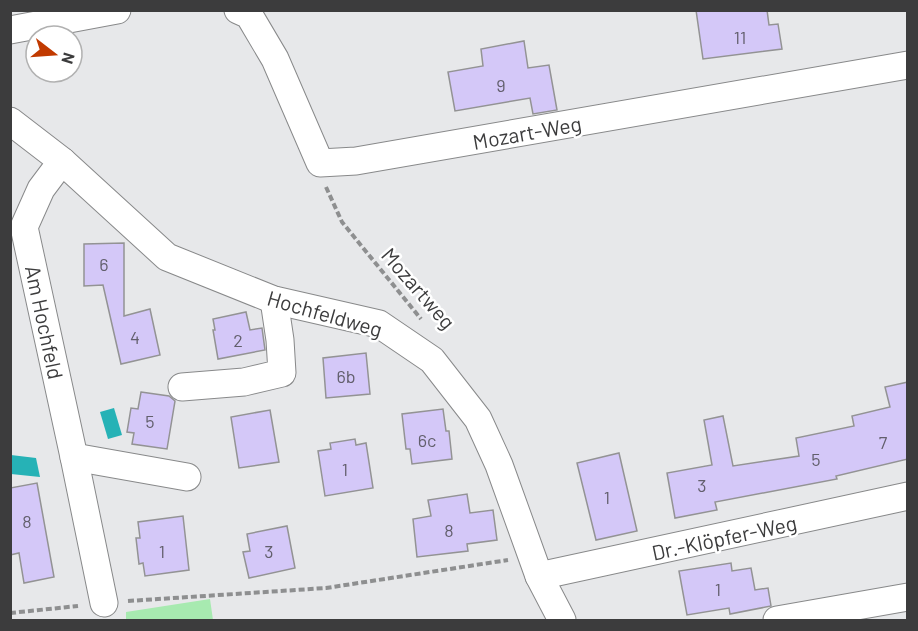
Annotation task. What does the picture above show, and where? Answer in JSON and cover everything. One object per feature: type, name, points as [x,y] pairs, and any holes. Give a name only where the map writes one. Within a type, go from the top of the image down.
[{"type":"street","points":[[10,30],[117,10]]},
{"type":"street","points":[[238,10],[249,15],[275,59],[320,163]]},
{"type":"street","name":"Mozart-Weg","points":[[320,163],[356,162],[908,65]]},
{"type":"street","name":"Hochfeldweg","points":[[10,121],[62,161],[167,256],[274,300],[379,324],[432,360],[478,419],[500,465],[536,566],[562,621]]},
{"type":"street","name":"Am Hochfeld","points":[[62,161],[41,189],[24,227],[104,603]]},
{"type":"street","points":[[182,387],[244,382],[282,373],[274,300]]},
{"type":"street","points":[[74,457],[187,477]]},
{"type":"street","name":"Dr.-Klöpfer-Weg","points":[[536,566],[908,496]]},
{"type":"street","points":[[777,621],[908,597]]},
{"type":"path","name":"Mozartweg","points":[[320,163],[327,190],[342,222],[425,324]]},
{"type":"path","points":[[10,613],[104,603],[326,588],[446,571],[536,566]]},
{"type":"green space","points":[[210,599],[213,620],[126,620],[126,612]]},
{"type":"water","points":[[114,408],[122,435],[108,439],[100,412]]},
{"type":"water","points":[[11,455],[36,458],[40,477],[11,474]]},
{"type":"building","points":[[696,10],[767,10],[769,25],[778,24],[782,49],[703,59]]},
{"type":"building","points":[[524,41],[528,68],[549,65],[557,110],[533,114],[530,98],[455,111],[448,72],[483,66],[481,49]]},
{"type":"building","points":[[124,243],[124,316],[150,309],[160,355],[121,364],[103,285],[84,286],[84,244]]},
{"type":"building","points":[[246,312],[250,330],[262,328],[265,350],[218,359],[213,319]]},
{"type":"building","points":[[366,353],[370,394],[326,398],[323,358]]},
{"type":"building","points":[[908,382],[908,459],[836,476],[837,479],[715,502],[717,510],[675,518],[667,473],[712,465],[704,420],[723,416],[733,466],[799,456],[796,438],[854,426],[852,416],[890,407],[885,387]]},
{"type":"building","points":[[141,392],[169,396],[175,401],[167,449],[132,444],[134,433],[127,432],[131,408],[138,409]]},
{"type":"building","points":[[443,409],[446,431],[449,431],[452,459],[412,464],[410,449],[406,449],[402,414]]},
{"type":"building","points":[[270,410],[279,462],[239,468],[231,417]]},
{"type":"building","points":[[355,439],[356,445],[366,443],[373,488],[325,496],[318,451],[331,449],[330,443]]},
{"type":"building","points":[[619,453],[637,531],[596,540],[577,463]]},
{"type":"building","points":[[37,483],[54,577],[24,583],[19,553],[10,555],[10,488]]},
{"type":"building","points":[[467,494],[470,513],[493,510],[497,540],[467,544],[468,551],[417,557],[413,519],[431,516],[428,500]]},
{"type":"building","points":[[183,516],[189,570],[145,576],[143,563],[139,564],[136,538],[140,538],[138,522]]},
{"type":"building","points":[[287,526],[295,568],[249,578],[243,552],[250,551],[247,534]]},
{"type":"building","points":[[731,563],[732,571],[751,568],[755,590],[768,588],[771,606],[730,614],[729,608],[687,615],[679,571]]}]
